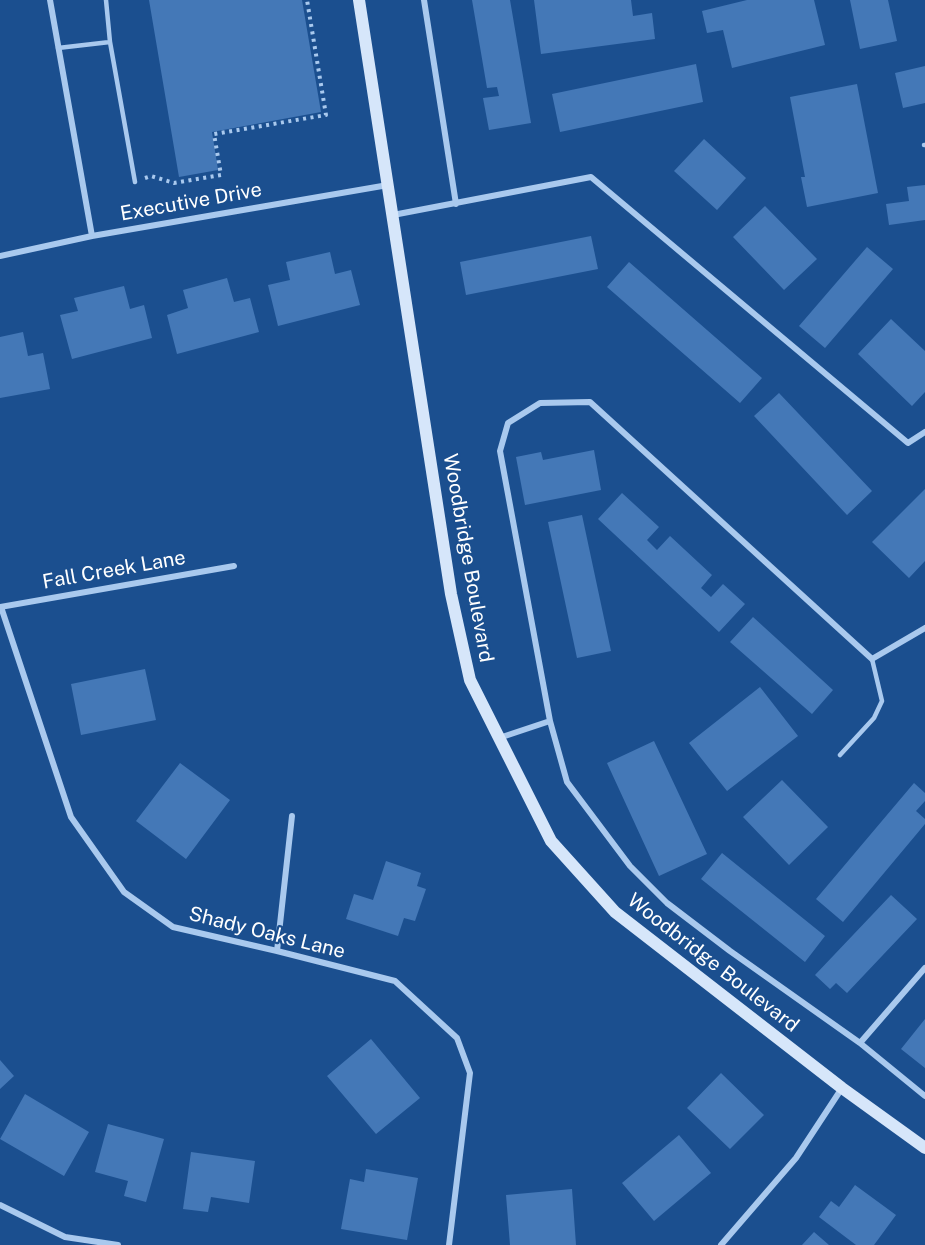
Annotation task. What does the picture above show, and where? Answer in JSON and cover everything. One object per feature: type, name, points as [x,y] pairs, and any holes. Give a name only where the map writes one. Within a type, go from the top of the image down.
[{"type":"street","points":[[50,0],[92,236]]},
{"type":"street","name":"Woodbridge Boulevard","points":[[359,0],[451,594],[470,680],[551,842],[615,912],[842,1088],[925,1148]]},
{"type":"street","points":[[424,0],[456,204]]},
{"type":"street","points":[[393,214],[591,177],[908,443],[925,432]]},
{"type":"street","name":"Executive Drive","points":[[0,256],[92,236],[389,184]]},
{"type":"street","points":[[925,628],[873,659],[590,402],[540,403],[508,423],[500,450],[550,721],[567,782],[630,866],[667,903],[712,938],[860,1043],[925,1096]]},
{"type":"street","name":"Fall Creek Lane","points":[[1,607],[234,566]]},
{"type":"street","name":"Shady Oaks Lane","points":[[1,607],[71,817],[124,892],[173,927],[395,981],[457,1038],[470,1073],[450,1245]]},
{"type":"street","points":[[500,738],[550,721]]},
{"type":"street","points":[[277,951],[292,816]]},
{"type":"street","points":[[860,1043],[925,968]]},
{"type":"street","points":[[721,1245],[796,1158],[842,1088]]},
{"type":"street","points":[[0,1205],[65,1237],[118,1245]]},
{"type":"lane","points":[[106,0],[135,182]]},
{"type":"lane","points":[[58,48],[111,42]]},
{"type":"lane","points":[[840,755],[874,718],[882,701],[873,659]]},
{"type":"path","points":[[135,182],[151,176],[174,183],[221,175],[214,134],[326,115],[307,0]]},
{"type":"building","points":[[149,0],[302,0],[321,112],[212,132],[218,170],[179,177]]},
{"type":"building","points":[[472,0],[510,0],[531,123],[489,130],[483,98],[499,96],[497,87],[487,88]]},
{"type":"building","points":[[534,0],[631,0],[633,16],[652,13],[655,39],[541,54]]},
{"type":"building","points":[[747,0],[814,0],[825,45],[732,68],[723,30],[707,33],[702,11]]},
{"type":"building","points":[[850,0],[888,0],[897,41],[860,49]]},
{"type":"building","points":[[696,64],[703,102],[560,132],[552,94]]},
{"type":"building","points":[[925,66],[925,103],[903,108],[895,73]]},
{"type":"building","points":[[857,84],[878,193],[807,207],[801,177],[805,177],[790,97]]},
{"type":"building","points":[[704,139],[746,178],[717,210],[674,171]]},
{"type":"building","points":[[925,185],[925,220],[889,225],[886,204],[909,201],[907,187]]},
{"type":"building","points":[[765,206],[817,259],[784,290],[733,237]]},
{"type":"building","points":[[591,236],[598,269],[466,295],[460,262]]},
{"type":"building","points":[[867,247],[893,269],[825,348],[799,326]]},
{"type":"building","points":[[330,252],[335,274],[351,270],[360,305],[278,326],[268,285],[290,280],[286,262]]},
{"type":"building","points":[[629,262],[762,378],[740,403],[607,287]]},
{"type":"building","points":[[227,278],[234,302],[250,298],[259,332],[177,354],[167,315],[188,308],[183,290]]},
{"type":"building","points":[[124,286],[130,309],[144,305],[152,338],[72,359],[60,315],[78,311],[74,298]]},
{"type":"building","points":[[891,319],[925,351],[925,392],[912,406],[858,354]]},
{"type":"building","points":[[23,332],[28,356],[43,353],[50,389],[0,398],[0,337]]},
{"type":"building","points":[[779,393],[872,491],[847,515],[754,416]]},
{"type":"building","points":[[594,450],[601,490],[525,505],[516,457],[541,452],[543,460]]},
{"type":"building","points":[[925,489],[925,561],[909,578],[872,542]]},
{"type":"building","points":[[622,493],[659,527],[647,540],[657,550],[670,536],[712,575],[701,588],[711,597],[723,584],[745,604],[719,632],[598,519]]},
{"type":"building","points":[[582,515],[611,651],[577,658],[548,522]]},
{"type":"building","points":[[753,617],[833,690],[812,714],[730,642]]},
{"type":"building","points":[[145,669],[156,720],[81,735],[71,684]]},
{"type":"building","points":[[760,687],[798,736],[727,791],[689,743]]},
{"type":"building","points":[[654,741],[707,854],[659,876],[607,763]]},
{"type":"building","points":[[180,763],[230,800],[186,859],[136,821]]},
{"type":"building","points":[[782,780],[828,827],[789,865],[743,817]]},
{"type":"building","points":[[914,783],[925,793],[925,801],[916,811],[925,819],[925,824],[843,922],[816,899]]},
{"type":"building","points":[[722,853],[825,936],[805,962],[701,879]]},
{"type":"building","points":[[386,861],[421,873],[417,886],[426,889],[415,921],[404,918],[398,936],[346,919],[354,894],[373,900]]},
{"type":"building","points":[[891,895],[917,919],[847,993],[836,983],[830,989],[815,975]]},
{"type":"building","points":[[925,1019],[925,1068],[901,1049]]},
{"type":"building","points":[[371,1039],[420,1098],[376,1134],[327,1076]]},
{"type":"building","points":[[0,1060],[14,1076],[0,1089]]},
{"type":"building","points":[[721,1073],[764,1115],[730,1149],[687,1108]]},
{"type":"building","points":[[25,1094],[89,1132],[64,1176],[0,1139]]},
{"type":"building","points":[[108,1124],[164,1139],[146,1202],[124,1196],[128,1181],[95,1172]]},
{"type":"building","points":[[679,1135],[711,1173],[654,1221],[622,1183]]},
{"type":"building","points":[[191,1152],[255,1161],[249,1203],[211,1197],[208,1212],[183,1209]]},
{"type":"building","points":[[366,1169],[418,1178],[407,1240],[341,1229],[350,1179],[364,1182]]},
{"type":"building","points":[[855,1185],[896,1215],[874,1245],[856,1245],[819,1217],[831,1201],[839,1207]]},
{"type":"building","points":[[572,1189],[576,1245],[510,1245],[506,1195]]},
{"type":"building","points":[[814,1232],[829,1245],[802,1245]]}]
